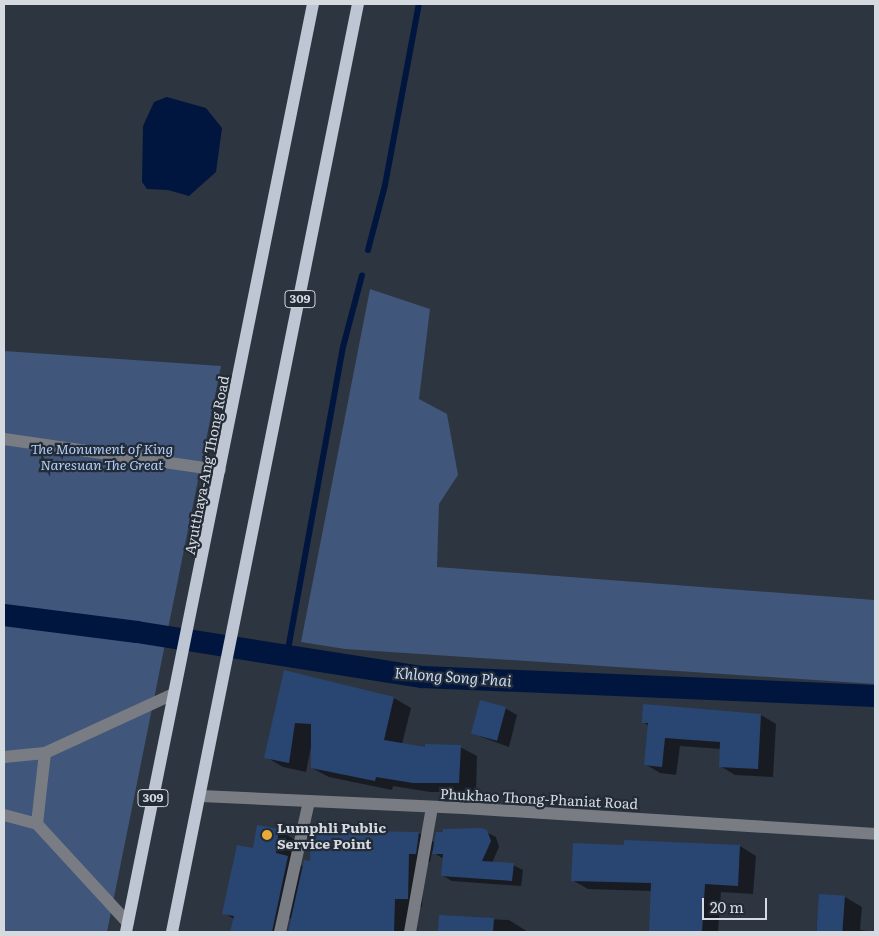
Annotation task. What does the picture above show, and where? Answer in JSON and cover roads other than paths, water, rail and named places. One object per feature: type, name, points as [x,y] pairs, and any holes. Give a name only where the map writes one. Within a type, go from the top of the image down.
[{"type":"main road","name":"Ayutthaya-Ang Thong Road","points":[[127,928],[174,694],[182,664],[313,4]]},
{"type":"main road","name":"309","points":[[172,932],[202,796],[358,4]]},
{"type":"street","points":[[4,439],[220,470]]},
{"type":"street","points":[[4,757],[45,753],[174,694]]},
{"type":"street","points":[[37,824],[45,753]]},
{"type":"street","name":"Phukhao Thong-Phaniat Road","points":[[202,796],[432,807],[875,834]]},
{"type":"street","points":[[280,932],[309,801]]},
{"type":"street","points":[[410,932],[432,807]]},
{"type":"street","points":[[4,815],[37,824],[127,928]]},
{"type":"waterway","points":[[368,250],[385,185],[419,4]]},
{"type":"waterway","points":[[287,655],[343,347],[362,275]]},
{"type":"waterway","name":"Khlong Song Phai","points":[[4,615],[137,632],[422,677],[875,696]]},
{"type":"place","name":"Lumphli Public Service Point","points":[[267,835]]},
{"type":"park label","name":"The Monument of King Naresuan The Great","points":[[102,456]]}]
